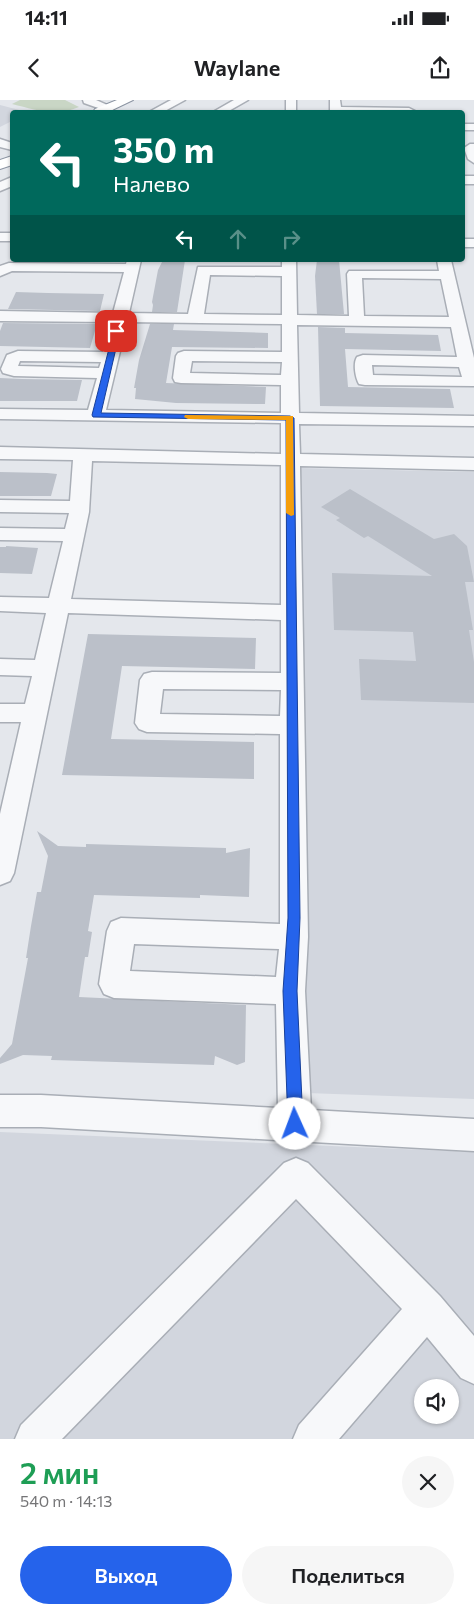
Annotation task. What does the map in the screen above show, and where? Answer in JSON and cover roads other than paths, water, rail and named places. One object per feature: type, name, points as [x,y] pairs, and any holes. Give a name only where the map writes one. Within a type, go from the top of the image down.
[{"type":"highway","points":[[111,110],[132,102]]},
{"type":"street","points":[[91,100],[88,101],[106,110]]},
{"type":"street","points":[[158,110],[180,100]]},
{"type":"street","points":[[223,110],[243,100]]},
{"type":"street","points":[[335,100],[336,110],[408,108]]},
{"type":"street","points":[[474,148],[470,148],[474,159]]},
{"type":"street","points":[[0,272],[9,267],[133,264],[96,415]]},
{"type":"street","points":[[195,319],[203,270],[290,266],[294,937],[290,991],[295,1124]]},
{"type":"street","points":[[357,321],[354,274],[446,267],[468,362],[473,388],[365,380],[363,360],[468,362]]},
{"type":"street","points":[[108,285],[128,285]]},
{"type":"street","points":[[0,316],[459,322]]},
{"type":"street","points":[[290,357],[184,356],[181,378],[290,380]]},
{"type":"street","points":[[0,414],[474,421]]},
{"type":"street","points":[[0,453],[290,458],[474,464]]},
{"type":"street","points":[[0,873],[8,799],[34,713],[80,508],[83,470],[82,455]]},
{"type":"street","points":[[0,506],[80,508]]},
{"type":"street","points":[[0,534],[74,535]]},
{"type":"street","points":[[0,604],[292,613]]},
{"type":"street","points":[[0,667],[44,668]]},
{"type":"street","points":[[293,682],[152,680],[147,723],[293,725]]},
{"type":"street","points":[[0,713],[34,713]]},
{"type":"street","points":[[290,991],[114,984],[121,931],[294,937]]},
{"type":"street","points":[[0,1111],[41,1111],[474,1135]]},
{"type":"street","points":[[35,1439],[296,1175],[427,1310],[474,1365]]},
{"type":"street","points":[[313,1439],[427,1310]]}]
